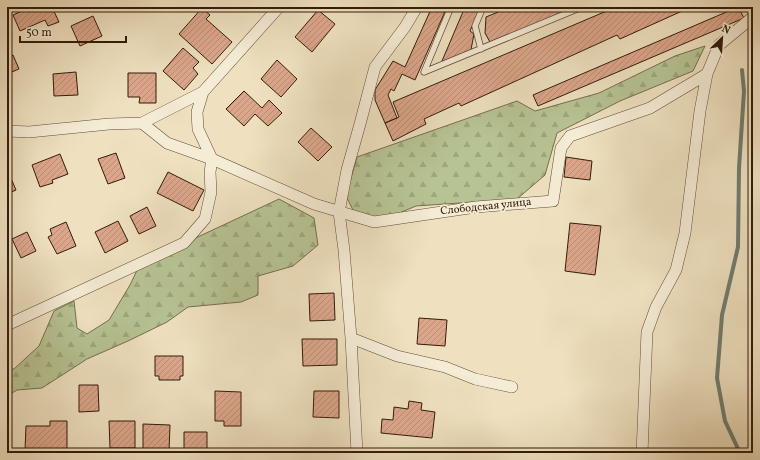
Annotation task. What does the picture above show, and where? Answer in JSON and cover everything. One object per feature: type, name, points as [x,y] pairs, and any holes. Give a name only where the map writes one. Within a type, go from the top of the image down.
[{"type":"street","points":[[7,131],[29,132],[109,124],[142,123],[203,92],[279,7]]},
{"type":"street","points":[[357,453],[351,338],[344,250],[339,212],[347,170],[375,68],[405,27],[417,7]]},
{"type":"street","points":[[642,453],[648,332],[656,307],[676,270],[684,233],[700,110],[707,74],[719,45],[753,17]]},
{"type":"street","name":"Слободская улица","points":[[142,123],[167,142],[212,159],[314,204],[374,222],[476,207],[553,201],[561,148],[570,136],[650,108],[707,74]]},
{"type":"street","points":[[7,325],[184,243],[205,219],[211,192],[210,172],[212,159],[198,129],[197,112],[203,92]]},
{"type":"street","points":[[351,338],[397,356],[445,367],[475,379],[512,387]]},
{"type":"lane","points":[[451,7],[424,72],[582,7]]},
{"type":"lane","points":[[481,49],[475,26],[483,7]]},
{"type":"green space","points":[[705,46],[693,71],[620,101],[557,133],[545,175],[517,199],[416,206],[378,222],[353,210],[346,196],[357,157],[517,101],[535,111],[599,93],[675,56]]},
{"type":"green space","points":[[279,199],[314,218],[318,245],[293,266],[258,276],[258,295],[241,302],[188,307],[167,322],[87,359],[42,388],[17,390],[7,396],[7,370],[14,369],[39,346],[54,311],[74,301],[77,328],[87,334],[109,320],[130,285],[140,264]]},
{"type":"building","points":[[18,7],[52,7],[59,22],[48,26],[45,20],[20,31],[13,15],[20,12]]},
{"type":"building","points":[[432,7],[447,7],[415,80],[402,74],[394,91],[391,89],[388,95],[397,118],[385,123],[375,100],[375,90],[393,61],[405,67]]},
{"type":"building","points":[[465,7],[481,7],[470,31],[474,34],[470,55],[450,64],[442,61]]},
{"type":"building","points":[[510,7],[576,7],[491,44],[485,33],[486,17]]},
{"type":"building","points":[[616,7],[691,7],[620,39],[617,35],[461,106],[459,103],[424,119],[426,124],[393,141],[385,123],[399,117],[393,102]]},
{"type":"building","points":[[738,7],[744,18],[538,106],[533,95]]},
{"type":"building","points":[[202,8],[210,15],[206,19],[232,42],[212,64],[179,34]]},
{"type":"building","points":[[318,10],[335,24],[312,52],[295,37]]},
{"type":"building","points":[[93,16],[102,36],[80,46],[71,26]]},
{"type":"building","points":[[183,48],[199,62],[193,68],[198,74],[184,90],[163,71]]},
{"type":"building","points":[[13,55],[19,69],[7,74],[7,58]]},
{"type":"building","points":[[277,60],[297,79],[281,97],[261,79]]},
{"type":"building","points":[[76,72],[78,95],[54,96],[53,74]]},
{"type":"building","points":[[128,73],[156,73],[156,103],[139,103],[140,97],[128,97]]},
{"type":"building","points":[[244,91],[262,108],[269,100],[282,113],[268,126],[255,114],[244,126],[226,109]]},
{"type":"building","points":[[311,128],[332,147],[318,161],[298,142]]},
{"type":"building","points":[[116,153],[125,178],[108,184],[98,159]]},
{"type":"building","points":[[60,154],[68,174],[52,180],[53,183],[40,187],[32,165]]},
{"type":"building","points":[[566,157],[592,161],[590,180],[564,177]]},
{"type":"building","points":[[7,169],[16,190],[7,194]]},
{"type":"building","points":[[168,172],[204,190],[193,211],[157,193]]},
{"type":"building","points":[[147,207],[156,226],[139,234],[130,216]]},
{"type":"building","points":[[118,221],[128,241],[105,253],[95,232]]},
{"type":"building","points":[[66,222],[76,246],[57,254],[48,237],[52,235],[50,229]]},
{"type":"building","points":[[570,223],[601,226],[595,275],[565,271]]},
{"type":"building","points":[[27,232],[36,251],[21,258],[12,239]]},
{"type":"building","points":[[334,293],[335,320],[310,321],[309,294]]},
{"type":"building","points":[[419,318],[447,320],[445,346],[417,344]]},
{"type":"building","points":[[302,339],[337,339],[337,365],[303,366]]},
{"type":"building","points":[[155,356],[183,356],[183,376],[180,376],[180,380],[159,380],[159,376],[155,376]]},
{"type":"building","points":[[79,385],[98,385],[99,411],[79,412]]},
{"type":"building","points":[[215,391],[241,392],[241,426],[224,426],[224,421],[215,421]]},
{"type":"building","points":[[314,391],[339,391],[339,418],[313,417]]},
{"type":"building","points":[[409,401],[422,403],[421,410],[435,412],[432,438],[381,433],[382,419],[393,420],[394,407],[408,409]]},
{"type":"building","points":[[50,421],[67,421],[67,453],[45,453],[45,451],[25,450],[26,426],[50,426]]},
{"type":"building","points":[[109,421],[135,421],[135,448],[110,448]]},
{"type":"building","points":[[143,424],[170,425],[169,451],[173,451],[173,453],[143,453]]},
{"type":"building","points":[[184,432],[207,432],[207,453],[184,453]]},
{"type":"waterway","points":[[740,453],[725,421],[717,378],[722,315],[738,247],[739,168],[744,91],[742,70]]}]
